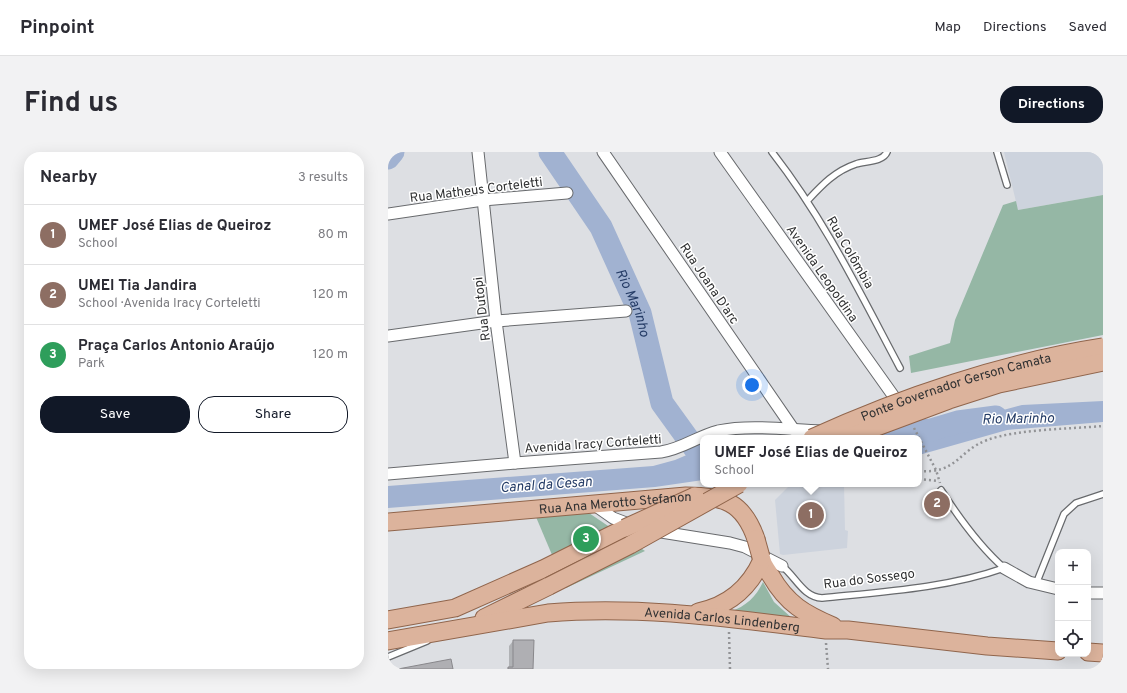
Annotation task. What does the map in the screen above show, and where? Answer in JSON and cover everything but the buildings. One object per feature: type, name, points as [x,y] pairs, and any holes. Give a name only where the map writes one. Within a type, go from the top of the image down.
[{"type":"main road","name":"Ponte Governador Gerson Camata","points":[[820,435],[925,393],[1070,352],[1103,347]]},
{"type":"main road","name":"Ponte Governador Gerson Camata","points":[[855,435],[935,404],[999,384],[1103,362]]},
{"type":"main road","points":[[388,620],[441,612],[455,608],[543,569],[712,487]]},
{"type":"main road","points":[[446,632],[472,624],[549,586],[630,545],[734,487]]},
{"type":"main road","name":"Rua Ana Merotto Stefanon","points":[[388,522],[686,496],[715,497],[734,505],[748,519],[756,538],[761,559],[787,600],[805,613],[848,630]]},
{"type":"main road","points":[[684,613],[708,610],[731,600],[750,582],[761,559]]},
{"type":"main road","name":"Avenida Carlos Lindenberg","points":[[388,641],[548,613],[572,611],[684,613],[729,620],[826,630],[848,630],[987,646],[1055,651]]},
{"type":"main road","points":[[1091,652],[1103,653]]},
{"type":"street","name":"Rua Dutopi","points":[[478,152],[496,321],[515,462]]},
{"type":"street","name":"Rua Joana D'arc","points":[[604,152],[794,430]]},
{"type":"street","name":"Avenida Leopoldina","points":[[720,152],[904,411]]},
{"type":"street","name":"Rua Matheus Corteletti","points":[[388,214],[483,200],[567,193]]},
{"type":"street","points":[[388,336],[496,321],[626,311]]},
{"type":"street","name":"Avenida Iracy Corteletti","points":[[707,435],[740,428],[883,433],[889,431],[899,423],[904,411]]},
{"type":"street","name":"Avenida Iracy Corteletti","points":[[388,474],[515,462],[661,452],[687,444],[700,438]]},
{"type":"street","name":"Rua do Sossego","points":[[593,504],[613,518],[624,523],[669,534],[730,542],[745,547],[782,566]]},
{"type":"street","points":[[1004,568],[1018,578],[1036,585],[1055,589]]},
{"type":"street","points":[[1091,593],[1103,593]]},
{"type":"lane","name":"Rua Colômbia","points":[[772,152],[808,200],[860,290],[900,368]]},
{"type":"lane","points":[[808,200],[834,174],[855,164],[880,159],[887,152]]},
{"type":"lane","points":[[997,152],[1007,186]]},
{"type":"lane","points":[[941,490],[962,521],[985,549],[1004,568]]},
{"type":"lane","points":[[1036,585],[1064,514],[1076,503],[1103,494]]},
{"type":"lane","name":"Rua do Sossego","points":[[782,566],[810,596],[822,598],[902,590],[988,574],[1004,568]]},
{"type":"lane","points":[[388,657],[417,646],[446,632]]},
{"type":"path","points":[[912,424],[918,435]]},
{"type":"path","points":[[922,471],[944,468],[987,440],[1031,432],[1103,426]]},
{"type":"path","points":[[922,443],[936,470],[941,490]]},
{"type":"path","points":[[922,479],[939,481]]},
{"type":"path","points":[[729,620],[730,669]]},
{"type":"path","points":[[826,630],[828,669]]},
{"type":"shaded area","points":[[1004,152],[1103,152],[1103,195],[1018,210]]},
{"type":"shaded area","points":[[788,487],[844,487],[845,530],[848,531],[847,548],[783,555],[780,554],[775,500]]},
{"type":"green space","points":[[1103,195],[1103,335],[911,373],[909,356],[950,343],[955,320],[1003,205],[1016,201],[1018,210]]},
{"type":"green space","points":[[589,513],[645,551],[566,588],[536,517]]},
{"type":"green space","points":[[763,582],[774,602],[793,619],[730,612],[741,607],[750,600]]},
{"type":"water","name":"Rio Marinho","points":[[1103,401],[1103,422],[1007,430],[922,454],[922,435],[911,435],[1022,405]]},
{"type":"water","name":"Canal da Cesan","points":[[700,449],[700,480],[655,487],[388,508],[388,486],[653,466],[675,460]]},
{"type":"waterway","name":"Rio Marinho","points":[[388,158],[393,152]]},
{"type":"waterway","name":"Rio Marinho","points":[[550,152],[601,227],[640,313],[662,403],[700,456]]},
{"type":"waterway","name":"Rio Marinho","points":[[864,427],[917,431],[931,430],[958,422],[996,417]]},
{"type":"place","name":"UMEI Tia Jandira","points":[[937,504]]},
{"type":"place","name":"UMEF José Elias de Queiroz","points":[[811,515]]},
{"type":"place","name":"Praça Carlos Antonio Araújo","points":[[586,539]]}]
